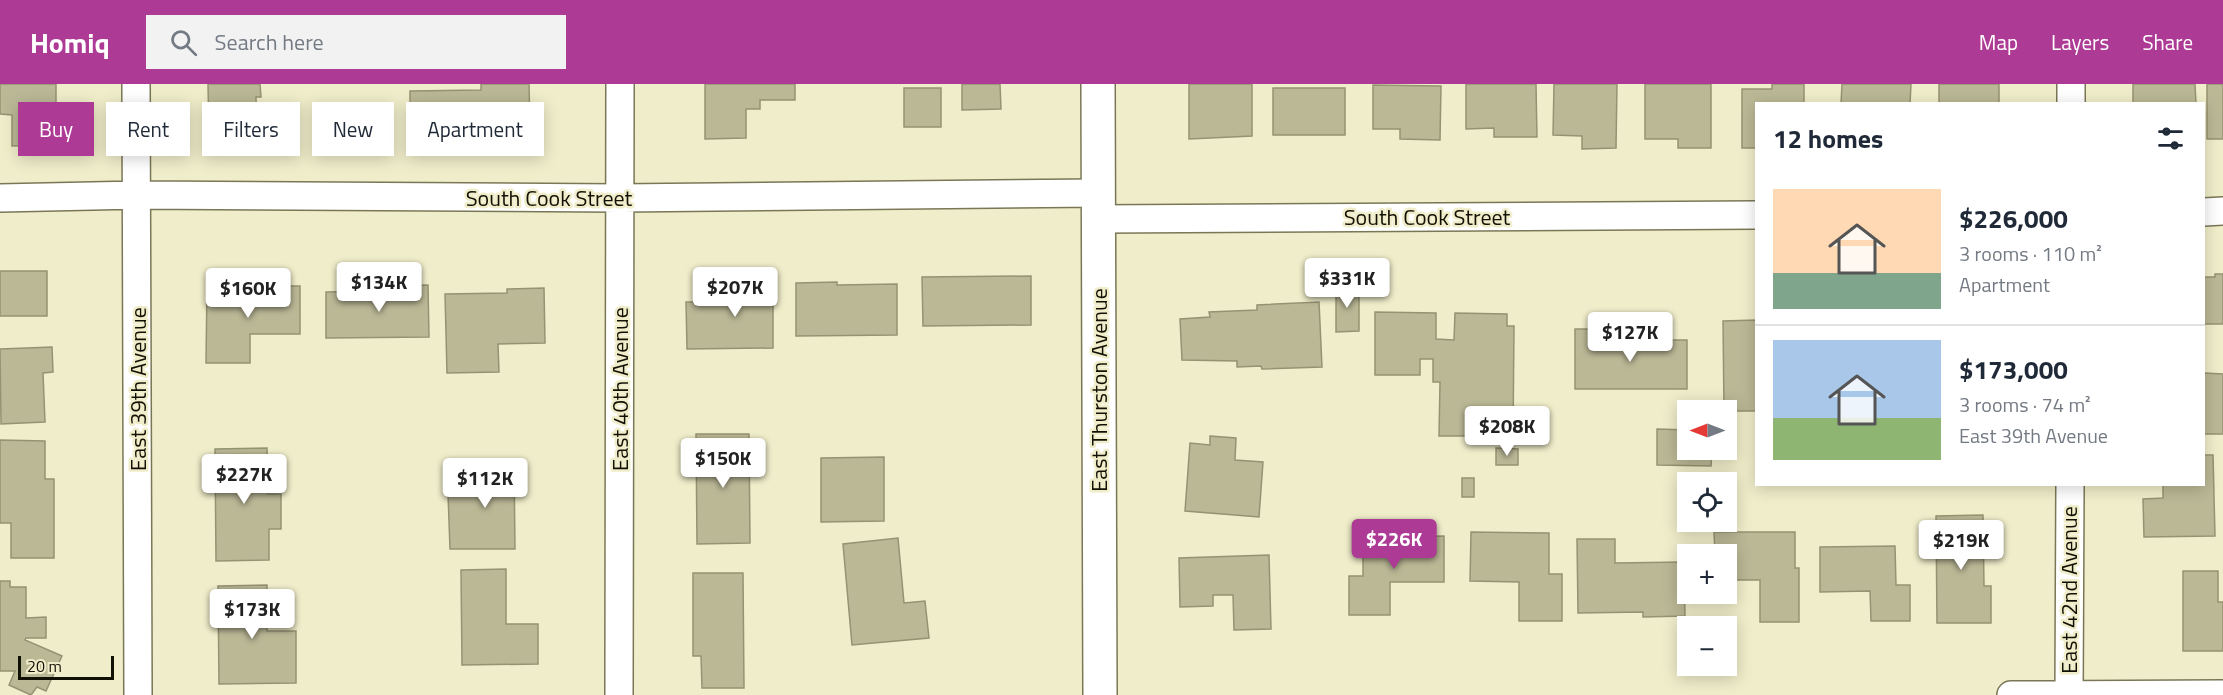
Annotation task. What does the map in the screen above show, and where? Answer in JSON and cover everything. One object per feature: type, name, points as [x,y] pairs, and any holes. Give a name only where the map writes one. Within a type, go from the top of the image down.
[{"type":"street","name":"East 39th Avenue","points":[[136,84],[138,695]]},
{"type":"street","name":"East 40th Avenue","points":[[619,695],[620,84]]},
{"type":"street","name":"East Thurston Avenue","points":[[1098,84],[1100,695]]},
{"type":"street","points":[[2071,84],[2072,102]]},
{"type":"street","name":"South Cook Street","points":[[0,198],[138,195],[621,198],[1755,215]]},
{"type":"street","points":[[2205,212],[2223,212]]},
{"type":"street","name":"East 42nd Avenue","points":[[2068,695],[2070,486]]},
{"type":"street","points":[[2011,695],[2223,694]]},
{"type":"building","points":[[0,84],[56,84],[56,102],[18,102],[18,146],[12,146],[12,115],[0,114]]},
{"type":"building","points":[[208,84],[260,84],[261,97],[256,97],[256,102],[208,102]]},
{"type":"building","points":[[481,84],[529,84],[529,102],[410,102],[410,91],[481,90]]},
{"type":"building","points":[[705,84],[795,84],[795,100],[760,100],[760,109],[746,109],[746,138],[705,139]]},
{"type":"building","points":[[962,84],[1000,84],[1001,109],[962,110]]},
{"type":"building","points":[[1189,84],[1252,84],[1252,136],[1189,139]]},
{"type":"building","points":[[1466,84],[1536,84],[1537,137],[1494,137],[1494,128],[1466,129]]},
{"type":"building","points":[[1554,84],[1617,84],[1616,148],[1582,149],[1582,136],[1553,135]]},
{"type":"building","points":[[1645,84],[1711,84],[1711,148],[1678,148],[1678,139],[1645,139]]},
{"type":"building","points":[[1772,84],[1804,84],[1804,102],[1755,102],[1755,148],[1742,148],[1742,89],[1772,89]]},
{"type":"building","points":[[1842,84],[1911,84],[1910,102],[1841,102]]},
{"type":"building","points":[[1939,84],[1999,84],[1999,102],[1939,102]]},
{"type":"building","points":[[2133,84],[2195,84],[2196,102],[2133,102]]},
{"type":"building","points":[[2207,84],[2223,84],[2223,139],[2207,139]]},
{"type":"building","points":[[1373,85],[1441,86],[1440,140],[1400,139],[1400,129],[1373,129]]},
{"type":"building","points":[[904,88],[941,88],[941,127],[904,127]]},
{"type":"building","points":[[1273,88],[1345,88],[1345,135],[1273,135]]},
{"type":"building","points":[[0,271],[47,271],[47,316],[0,316]]},
{"type":"building","points":[[2215,274],[2223,274],[2223,324],[2205,324],[2205,277],[2215,277]]},
{"type":"building","points":[[738,275],[773,275],[773,348],[687,349],[686,302],[738,302]]},
{"type":"building","points":[[1031,276],[1031,325],[923,326],[922,277]]},
{"type":"building","points":[[837,282],[837,285],[897,284],[897,335],[796,336],[796,283]]},
{"type":"building","points":[[428,285],[429,337],[326,338],[326,292],[391,291],[392,286]]},
{"type":"building","points":[[207,286],[300,286],[300,334],[250,334],[250,363],[206,363]]},
{"type":"building","points":[[1336,287],[1359,287],[1359,331],[1336,332]]},
{"type":"building","points":[[544,288],[545,343],[498,344],[499,372],[447,373],[445,294],[507,293],[507,289]]},
{"type":"building","points":[[1319,302],[1322,367],[1262,369],[1261,366],[1237,367],[1237,361],[1182,360],[1180,319],[1210,317],[1209,312],[1257,310],[1257,305]]},
{"type":"building","points":[[1375,312],[1436,313],[1436,339],[1454,340],[1455,313],[1507,314],[1507,326],[1514,326],[1513,436],[1439,436],[1440,382],[1433,382],[1433,359],[1420,359],[1420,375],[1375,375]]},
{"type":"building","points":[[1755,320],[1755,411],[1737,411],[1737,400],[1724,400],[1723,321]]},
{"type":"building","points":[[1575,329],[1596,329],[1596,341],[1633,341],[1633,329],[1649,329],[1649,340],[1687,340],[1687,389],[1575,389]]},
{"type":"building","points":[[52,347],[53,372],[43,373],[45,422],[1,424],[0,349]]},
{"type":"building","points":[[2205,373],[2223,374],[2223,434],[2205,434]]},
{"type":"building","points":[[1657,429],[1677,430],[1677,460],[1711,460],[1711,466],[1657,465]]},
{"type":"building","points":[[696,434],[749,434],[750,543],[697,544]]},
{"type":"building","points":[[1210,436],[1236,438],[1235,460],[1263,462],[1259,517],[1185,511],[1190,443],[1210,445]]},
{"type":"building","points":[[0,440],[45,441],[45,479],[54,479],[54,558],[11,558],[11,523],[0,523]]},
{"type":"building","points":[[267,448],[268,494],[281,494],[281,529],[269,529],[269,560],[216,561],[215,449]]},
{"type":"building","points":[[1496,448],[1518,449],[1518,465],[1496,465]]},
{"type":"building","points":[[2205,455],[2213,455],[2215,536],[2144,537],[2143,499],[2163,498],[2163,486],[2205,486]]},
{"type":"building","points":[[884,457],[884,521],[821,522],[821,458]]},
{"type":"building","points":[[470,462],[514,462],[515,549],[450,549],[448,494],[471,494]]},
{"type":"building","points":[[1462,478],[1474,478],[1474,497],[1462,497]]},
{"type":"building","points":[[1983,515],[1984,586],[1991,586],[1991,623],[1937,623],[1936,516]]},
{"type":"building","points":[[1471,532],[1549,533],[1549,574],[1562,574],[1562,621],[1519,621],[1519,582],[1470,581]]},
{"type":"building","points":[[1714,532],[1795,532],[1795,568],[1799,568],[1799,622],[1760,622],[1760,580],[1737,580],[1737,544],[1715,544]]},
{"type":"building","points":[[1444,536],[1444,582],[1390,582],[1390,615],[1349,615],[1349,576],[1363,576],[1363,537]]},
{"type":"building","points":[[898,538],[904,603],[925,601],[929,638],[852,645],[843,544]]},
{"type":"building","points":[[1577,539],[1615,539],[1615,563],[1677,562],[1677,604],[1685,604],[1685,616],[1643,617],[1643,612],[1578,613]]},
{"type":"building","points":[[1895,546],[1896,585],[1910,585],[1910,621],[1871,621],[1870,591],[1820,592],[1820,547]]},
{"type":"building","points":[[1269,555],[1271,629],[1234,630],[1233,595],[1213,595],[1213,606],[1180,607],[1179,558]]},
{"type":"building","points":[[506,569],[506,624],[538,624],[538,664],[462,665],[461,570]]},
{"type":"building","points":[[2183,571],[2218,571],[2218,602],[2223,602],[2223,651],[2183,651]]},
{"type":"building","points":[[693,573],[743,573],[744,688],[702,688],[701,656],[693,656]]},
{"type":"building","points":[[0,581],[10,581],[10,587],[26,587],[26,618],[46,617],[46,638],[26,638],[25,640],[62,656],[46,691],[37,687],[31,695],[9,685],[15,671],[0,671]]},
{"type":"building","points":[[267,585],[267,631],[296,631],[296,683],[219,684],[218,586]]}]
